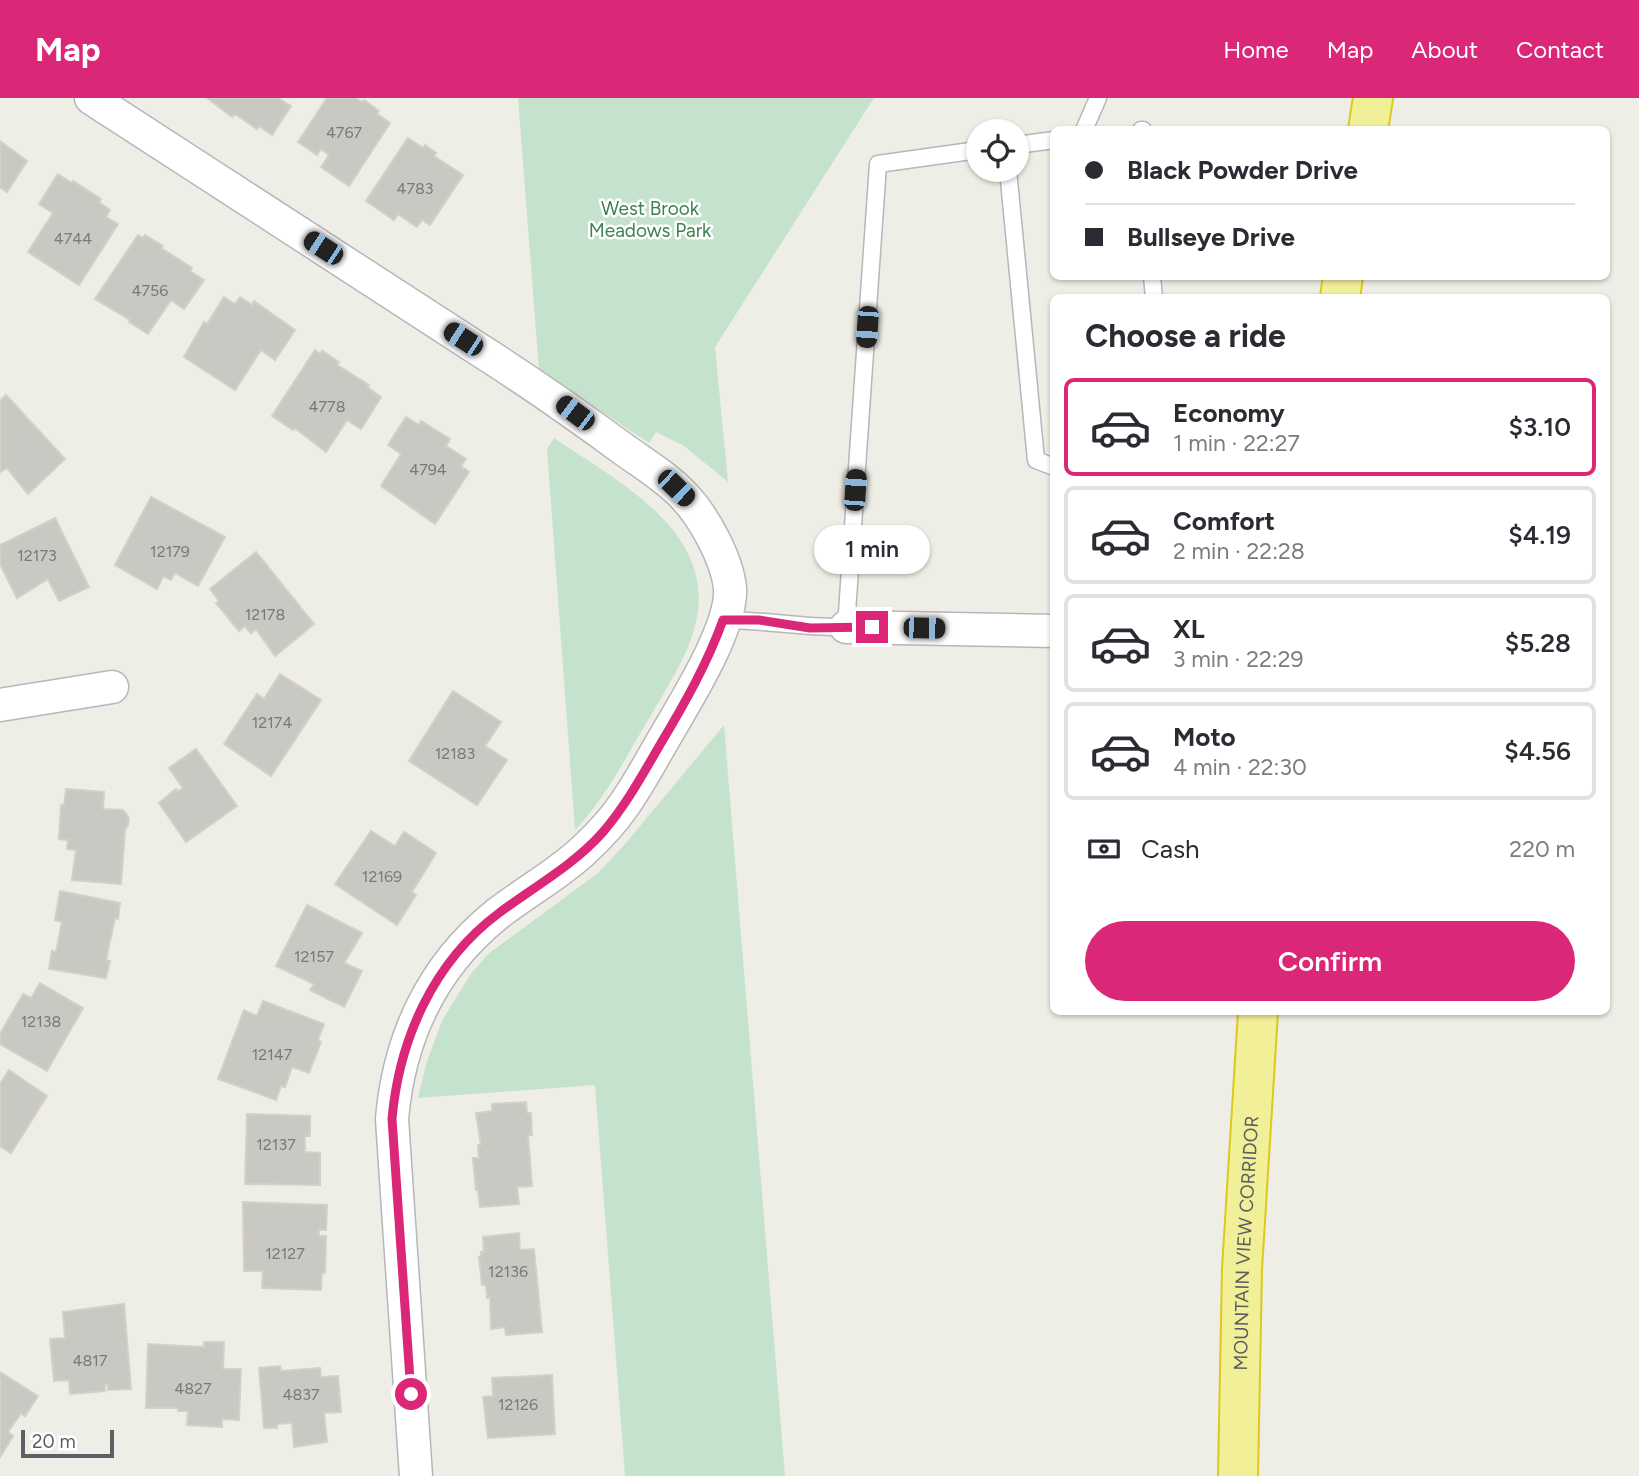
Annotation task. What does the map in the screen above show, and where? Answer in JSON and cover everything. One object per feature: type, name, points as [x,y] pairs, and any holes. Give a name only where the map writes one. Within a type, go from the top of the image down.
[{"type":"highway","points":[[1369,126],[1373,98]]},
{"type":"highway","name":"MOUNTAIN VIEW CORRIDOR","points":[[1238,1476],[1242,1269],[1258,1015]]},
{"type":"street","points":[[90,98],[556,399],[664,477],[687,499],[721,555],[730,590],[723,620],[700,676],[625,805],[602,834],[575,858],[495,916],[469,940],[446,966],[424,1003],[405,1045],[395,1084],[392,1119],[416,1476]]},
{"type":"street","points":[[846,627],[1050,631]]},
{"type":"street","points":[[0,705],[112,687]]},
{"type":"lane","points":[[1086,126],[1098,98]]},
{"type":"lane","points":[[1029,143],[1050,141]]},
{"type":"lane","points":[[723,620],[759,620],[810,628],[846,627],[878,164],[966,152]]},
{"type":"lane","points":[[1009,182],[1036,460],[1050,465]]},
{"type":"green space","name":"West Brook Meadows Park","points":[[518,98],[874,98],[715,347],[728,482],[684,446],[656,432],[649,443],[539,370]]},
{"type":"green space","points":[[554,438],[637,495],[662,518],[682,543],[695,571],[699,603],[691,639],[674,675],[608,787],[575,830],[547,449]]},
{"type":"green space","points":[[724,725],[785,1476],[625,1476],[595,1085],[418,1098],[426,1064],[442,1021],[470,975],[488,954],[598,873]]},
{"type":"building","points":[[207,98],[278,98],[291,106],[272,135],[259,126],[257,129],[235,114],[232,117]]},
{"type":"building","points":[[327,98],[355,98],[362,102],[364,100],[390,123],[349,186],[321,167],[329,155],[321,149],[317,155],[298,142]]},
{"type":"building","points":[[408,138],[423,148],[425,145],[436,153],[434,156],[463,175],[430,225],[422,220],[417,227],[398,214],[394,220],[366,201]]},
{"type":"building","points":[[0,141],[27,161],[7,192],[0,187]]},
{"type":"building","points":[[58,174],[101,199],[99,202],[110,210],[106,217],[118,224],[79,285],[28,252],[53,213],[39,204]]},
{"type":"building","points":[[138,235],[143,238],[145,235],[163,246],[161,248],[192,268],[190,271],[204,280],[184,309],[171,300],[148,334],[95,299]]},
{"type":"building","points":[[224,297],[235,304],[240,297],[252,305],[254,301],[295,330],[275,360],[261,350],[235,390],[184,357],[204,322],[207,324]]},
{"type":"building","points":[[315,350],[320,354],[322,351],[339,362],[337,365],[369,385],[367,387],[381,397],[361,429],[347,420],[326,452],[295,428],[293,430],[272,416]]},
{"type":"building","points":[[6,395],[65,459],[28,494],[7,468],[0,472],[0,401]]},
{"type":"building","points":[[406,417],[419,425],[421,421],[450,439],[446,446],[466,459],[461,466],[469,472],[435,524],[381,486],[401,454],[388,445]]},
{"type":"building","points":[[151,497],[225,537],[198,586],[175,573],[171,580],[163,576],[157,589],[115,565]]},
{"type":"building","points":[[55,518],[89,587],[59,601],[48,579],[17,598],[0,564],[0,545]]},
{"type":"building","points":[[256,552],[314,624],[275,656],[256,629],[251,633],[245,626],[239,631],[216,603],[219,601],[210,589]]},
{"type":"building","points":[[280,674],[321,700],[271,776],[224,744],[257,694],[264,699]]},
{"type":"building","points":[[453,691],[501,722],[485,746],[507,760],[477,805],[409,761]]},
{"type":"building","points":[[196,749],[237,806],[186,842],[159,803],[176,789],[177,792],[183,788],[169,768]]},
{"type":"building","points":[[66,789],[104,792],[103,809],[123,810],[129,818],[125,830],[121,884],[72,880],[76,850],[67,849],[68,840],[59,839],[61,805],[64,805]]},
{"type":"building","points":[[371,831],[395,846],[404,832],[436,853],[412,892],[416,895],[397,925],[335,884]]},
{"type":"building","points":[[60,891],[120,903],[106,960],[110,961],[106,978],[49,969],[52,951],[56,952],[62,922],[55,920]]},
{"type":"building","points":[[307,905],[362,933],[344,963],[362,971],[344,1007],[310,990],[314,984],[276,966]]},
{"type":"building","points":[[40,983],[83,1008],[47,1071],[0,1044],[0,1034],[23,994],[31,998]]},
{"type":"building","points":[[263,1001],[324,1024],[318,1040],[321,1042],[309,1073],[292,1067],[285,1087],[281,1086],[276,1100],[218,1079],[244,1010],[257,1016]]},
{"type":"building","points":[[9,1070],[47,1096],[11,1153],[0,1146],[0,1084]]},
{"type":"building","points":[[526,1102],[527,1113],[531,1113],[532,1135],[528,1135],[532,1186],[517,1187],[519,1204],[480,1207],[473,1158],[479,1158],[478,1145],[481,1145],[476,1113],[492,1111],[492,1104]]},
{"type":"building","points":[[247,1114],[310,1116],[310,1136],[305,1136],[305,1152],[320,1153],[320,1185],[245,1184]]},
{"type":"building","points":[[243,1202],[327,1205],[326,1230],[319,1230],[319,1236],[326,1236],[325,1273],[322,1273],[321,1290],[262,1288],[263,1271],[244,1271]]},
{"type":"building","points":[[519,1233],[520,1250],[534,1249],[542,1332],[506,1335],[505,1327],[491,1329],[490,1297],[487,1298],[486,1285],[482,1285],[479,1257],[481,1252],[484,1252],[483,1237]]},
{"type":"building","points":[[124,1304],[131,1389],[108,1390],[108,1385],[105,1385],[105,1391],[70,1394],[69,1380],[54,1381],[50,1339],[65,1338],[63,1312]]},
{"type":"building","points":[[204,1342],[224,1342],[223,1369],[241,1369],[239,1420],[222,1419],[222,1427],[187,1425],[188,1411],[178,1411],[179,1408],[146,1408],[148,1344],[204,1347]]},
{"type":"building","points":[[280,1366],[281,1371],[320,1368],[321,1377],[338,1376],[341,1412],[324,1413],[327,1442],[294,1447],[292,1423],[277,1424],[277,1428],[264,1428],[259,1368]]},
{"type":"building","points":[[0,1372],[38,1396],[25,1416],[21,1413],[8,1432],[13,1436],[0,1457]]},
{"type":"building","points":[[552,1375],[555,1434],[488,1438],[483,1397],[493,1396],[492,1378]]},
{"type":"route","points":[[411,1394],[392,1119],[395,1084],[405,1045],[435,984],[446,966],[469,940],[495,916],[575,858],[602,834],[625,805],[700,676],[723,620],[759,620],[810,628],[872,627]]}]
